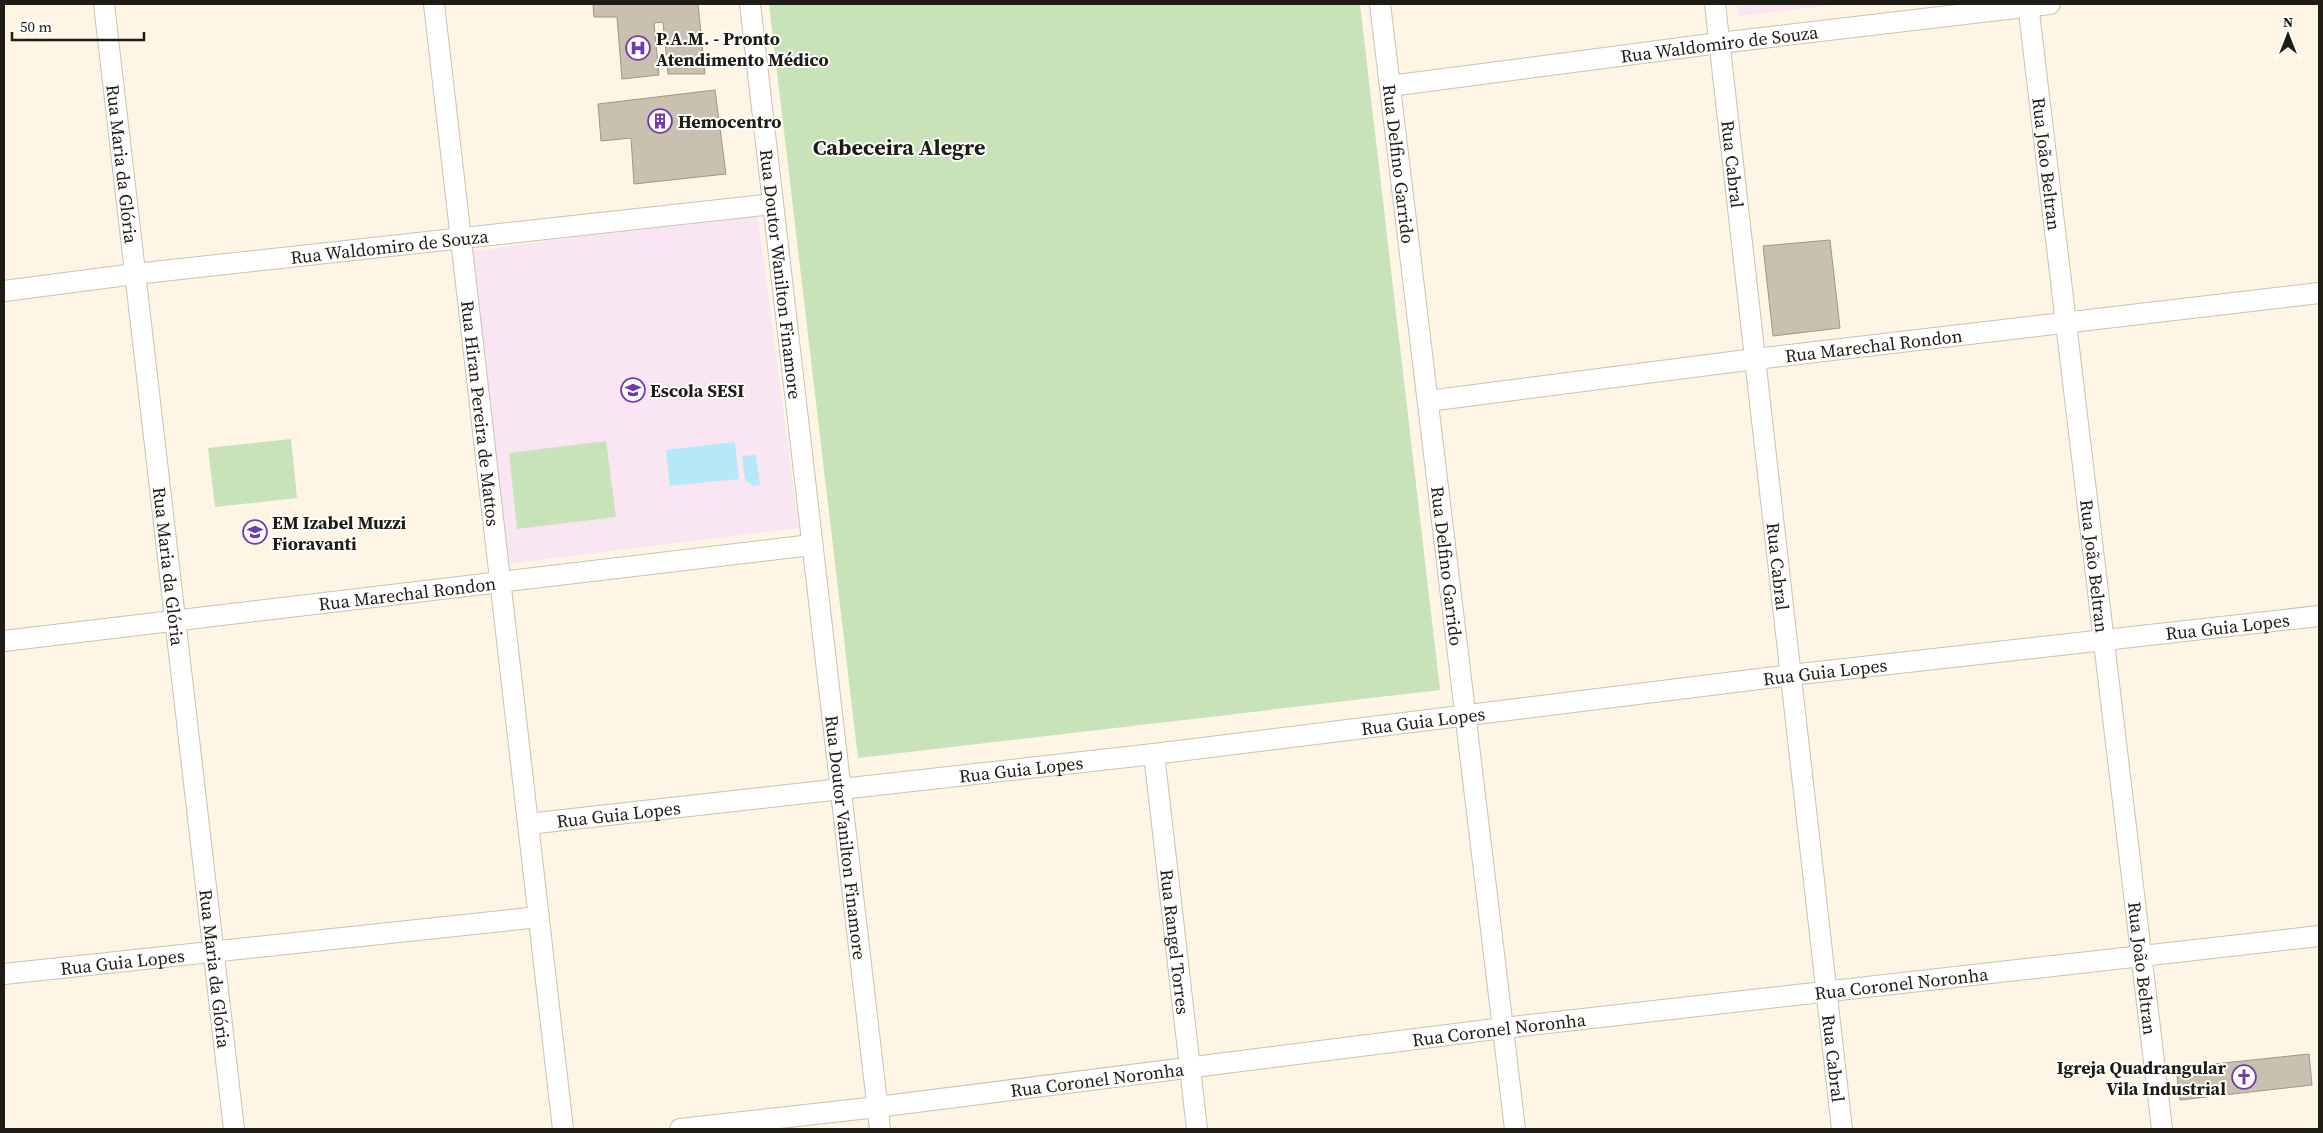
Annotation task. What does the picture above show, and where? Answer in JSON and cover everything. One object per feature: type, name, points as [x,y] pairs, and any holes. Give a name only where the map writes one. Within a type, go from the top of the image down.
[{"type":"street","name":"Rua Maria da Glória","points":[[104,4],[234,1129]]},
{"type":"street","name":"Rua Hiran Pereira de Mattos","points":[[434,4],[563,1129]]},
{"type":"street","name":"Rua Doutor Wanilton Finamore","points":[[750,4],[811,545]]},
{"type":"street","name":"Rua Delfino Garrido","points":[[1380,4],[1515,1129]]},
{"type":"street","name":"Rua Cabral","points":[[1715,4],[1842,1129]]},
{"type":"street","name":"Rua Waldomiro de Souza","points":[[1390,86],[1719,43],[2028,5],[2050,4]]},
{"type":"street","name":"Rua João Beltran","points":[[2028,5],[2162,1129]]},
{"type":"street","name":"Rua Waldomiro de Souza","points":[[4,291],[135,274],[773,204]]},
{"type":"street","name":"Rua Marechal Rondon","points":[[1428,401],[1755,359],[2319,293]]},
{"type":"street","name":"Rua Marechal Rondon","points":[[4,641],[500,580],[811,545]]},
{"type":"street","name":"Rua Doutor Vanilton Finamore","points":[[811,545],[880,1129]]},
{"type":"street","name":"Rua Guia Lopes","points":[[528,824],[1154,754],[1791,675],[2319,616]]},
{"type":"street","name":"Rua Rangel Torres","points":[[1154,754],[1197,1129]]},
{"type":"street","name":"Rua Guia Lopes","points":[[4,974],[213,950],[539,917]]},
{"type":"street","name":"Rua Coronel Noronha","points":[[680,1129],[877,1107],[1503,1028],[2142,958],[2319,936]]},
{"type":"shaded area","points":[[1737,4],[1841,4],[1739,16]]},
{"type":"shaded area","name":"Escola SESI","points":[[757,210],[799,528],[505,564],[470,252]]},
{"type":"green space","points":[[769,4],[1360,4],[1440,690],[858,758]]},
{"type":"green space","points":[[291,439],[297,498],[215,507],[208,448]]},
{"type":"green space","points":[[606,441],[616,517],[517,529],[509,453]]},
{"type":"water","points":[[735,442],[739,479],[670,486],[666,450]]},
{"type":"water","points":[[756,455],[760,485],[753,486],[745,480],[742,456]]},
{"type":"building","name":"P.A.M. - Pronto Atendimento Médico","points":[[593,4],[698,4],[705,74],[668,74],[663,22],[654,23],[659,75],[622,79],[617,17],[594,17]]},
{"type":"building","name":"Hemocentro","points":[[715,90],[726,174],[634,184],[631,138],[601,141],[598,104]]},
{"type":"building","points":[[1830,240],[1840,328],[1773,336],[1763,246]]},
{"type":"building","name":"Igreja Quadrangular Vila Industrial","points":[[2309,1054],[2312,1085],[2180,1100],[2176,1068]]},
{"type":"place","name":"P.A.M. - Pronto Atendimento Médico","points":[[638,48]]},
{"type":"place","name":"Hemocentro","points":[[660,121]]},
{"type":"place","name":"Escola SESI","points":[[633,390]]},
{"type":"place","name":"EM Izabel Muzzi Fioravanti","points":[[255,532]]},
{"type":"place","name":"Igreja Quadrangular Vila Industrial","points":[[2244,1077]]},
{"type":"district","name":"Cabeceira Alegre","points":[[899,147]]}]
